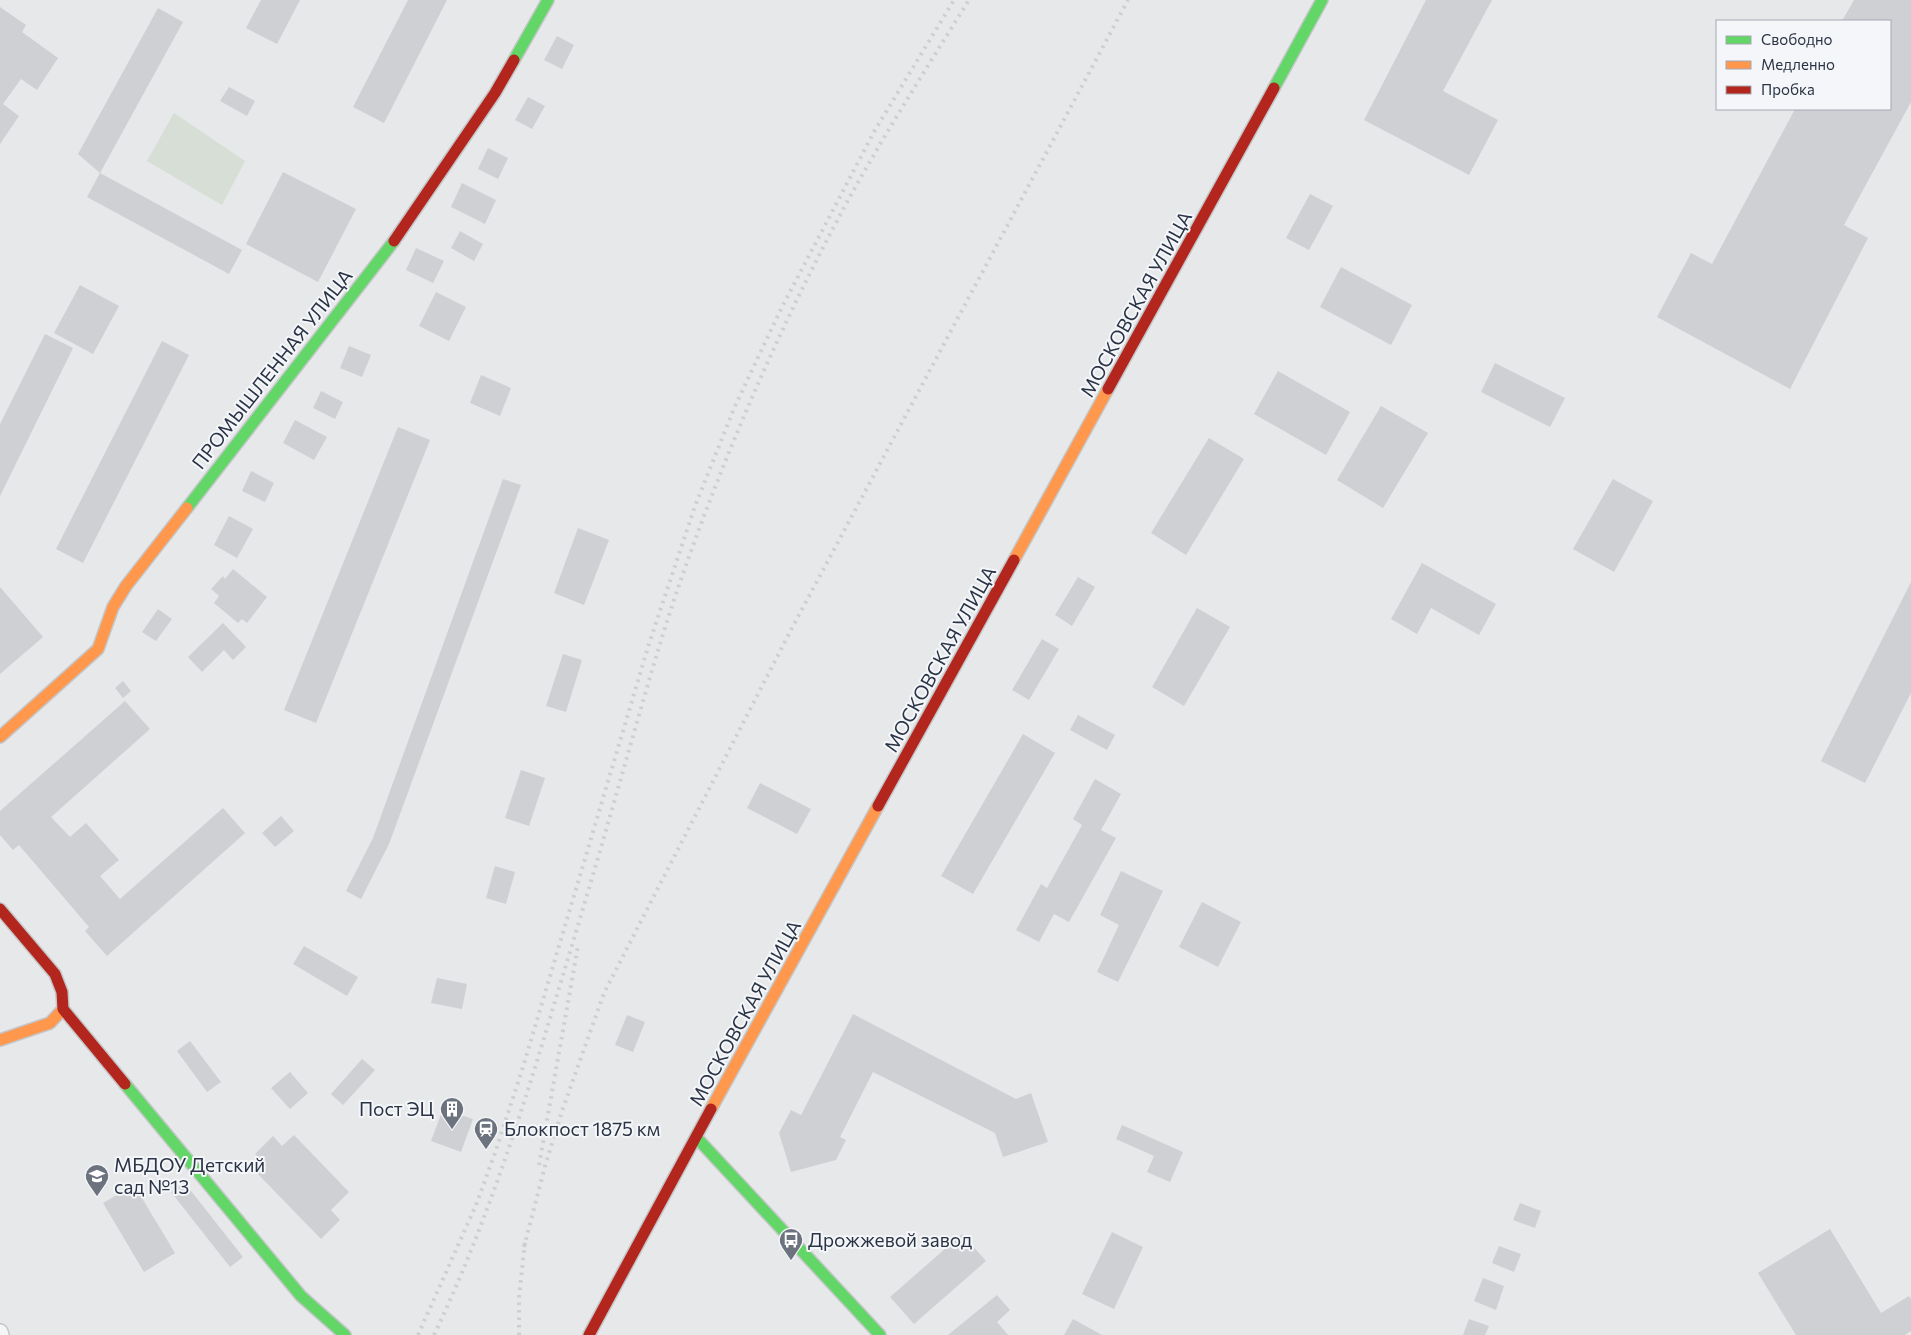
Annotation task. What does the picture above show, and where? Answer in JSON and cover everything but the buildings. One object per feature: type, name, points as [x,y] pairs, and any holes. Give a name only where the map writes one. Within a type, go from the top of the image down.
[{"type":"main road","name":"ПРОМЫШЛЕННАЯ УЛИЦА","points":[[0,738],[98,649],[113,608],[126,586],[405,226],[495,94],[548,0]]},
{"type":"main road","name":"МОСКОВСКАЯ УЛИЦА","points":[[589,1335],[696,1137],[1322,0]]},
{"type":"main road","points":[[0,908],[55,974],[62,992],[63,1010],[301,1296],[345,1335]]},
{"type":"main road","points":[[0,1040],[50,1023],[63,1010]]},
{"type":"main road","points":[[696,1137],[880,1335]]},
{"type":"shaded area","points":[[174,113],[245,161],[222,205],[147,161]]},
{"type":"railway","points":[[418,1335],[476,1205],[495,1153],[523,1067],[648,647],[695,506],[735,406],[781,309],[875,130],[954,0]]},
{"type":"railway","points":[[434,1335],[485,1215],[514,1133],[577,930],[660,642],[714,489],[779,338],[852,193],[909,96],[969,0]]},
{"type":"railway","points":[[524,1247],[545,1166],[562,1111],[604,993],[792,628],[1128,0]]},
{"type":"railway","points":[[539,1165],[578,946]]},
{"type":"railway","points":[[519,1335],[519,1298],[525,1241]]},
{"type":"traffic: fast","points":[[514,60],[548,0]]},
{"type":"traffic: fast","points":[[1274,88],[1322,0]]},
{"type":"traffic: fast","points":[[187,508],[394,241]]},
{"type":"traffic: fast","points":[[125,1084],[301,1296],[345,1335]]},
{"type":"traffic: fast","points":[[696,1137],[880,1335]]},
{"type":"traffic: slow","points":[[1014,560],[1108,389]]},
{"type":"traffic: slow","points":[[0,737],[98,649],[113,607],[126,586],[187,508]]},
{"type":"traffic: slow","points":[[711,1109],[878,806]]},
{"type":"traffic: slow","points":[[0,1040],[50,1023],[63,1009]]},
{"type":"traffic: jam","points":[[394,241],[495,93],[514,60]]},
{"type":"traffic: jam","points":[[1108,389],[1274,88]]},
{"type":"traffic: jam","points":[[878,806],[1014,560]]},
{"type":"traffic: jam","points":[[0,909],[55,974],[62,992],[63,1009],[125,1084]]},
{"type":"traffic: jam","points":[[589,1335],[711,1109]]},
{"type":"place","name":"Пост ЭЦ","points":[[452,1130]]},
{"type":"place","name":"Блокпост 1875 км","points":[[486,1150]]},
{"type":"place","name":"МБДОУ Детский сад №13","points":[[97,1197]]},
{"type":"place","name":"Дрожжевой завод","points":[[791,1261]]}]
